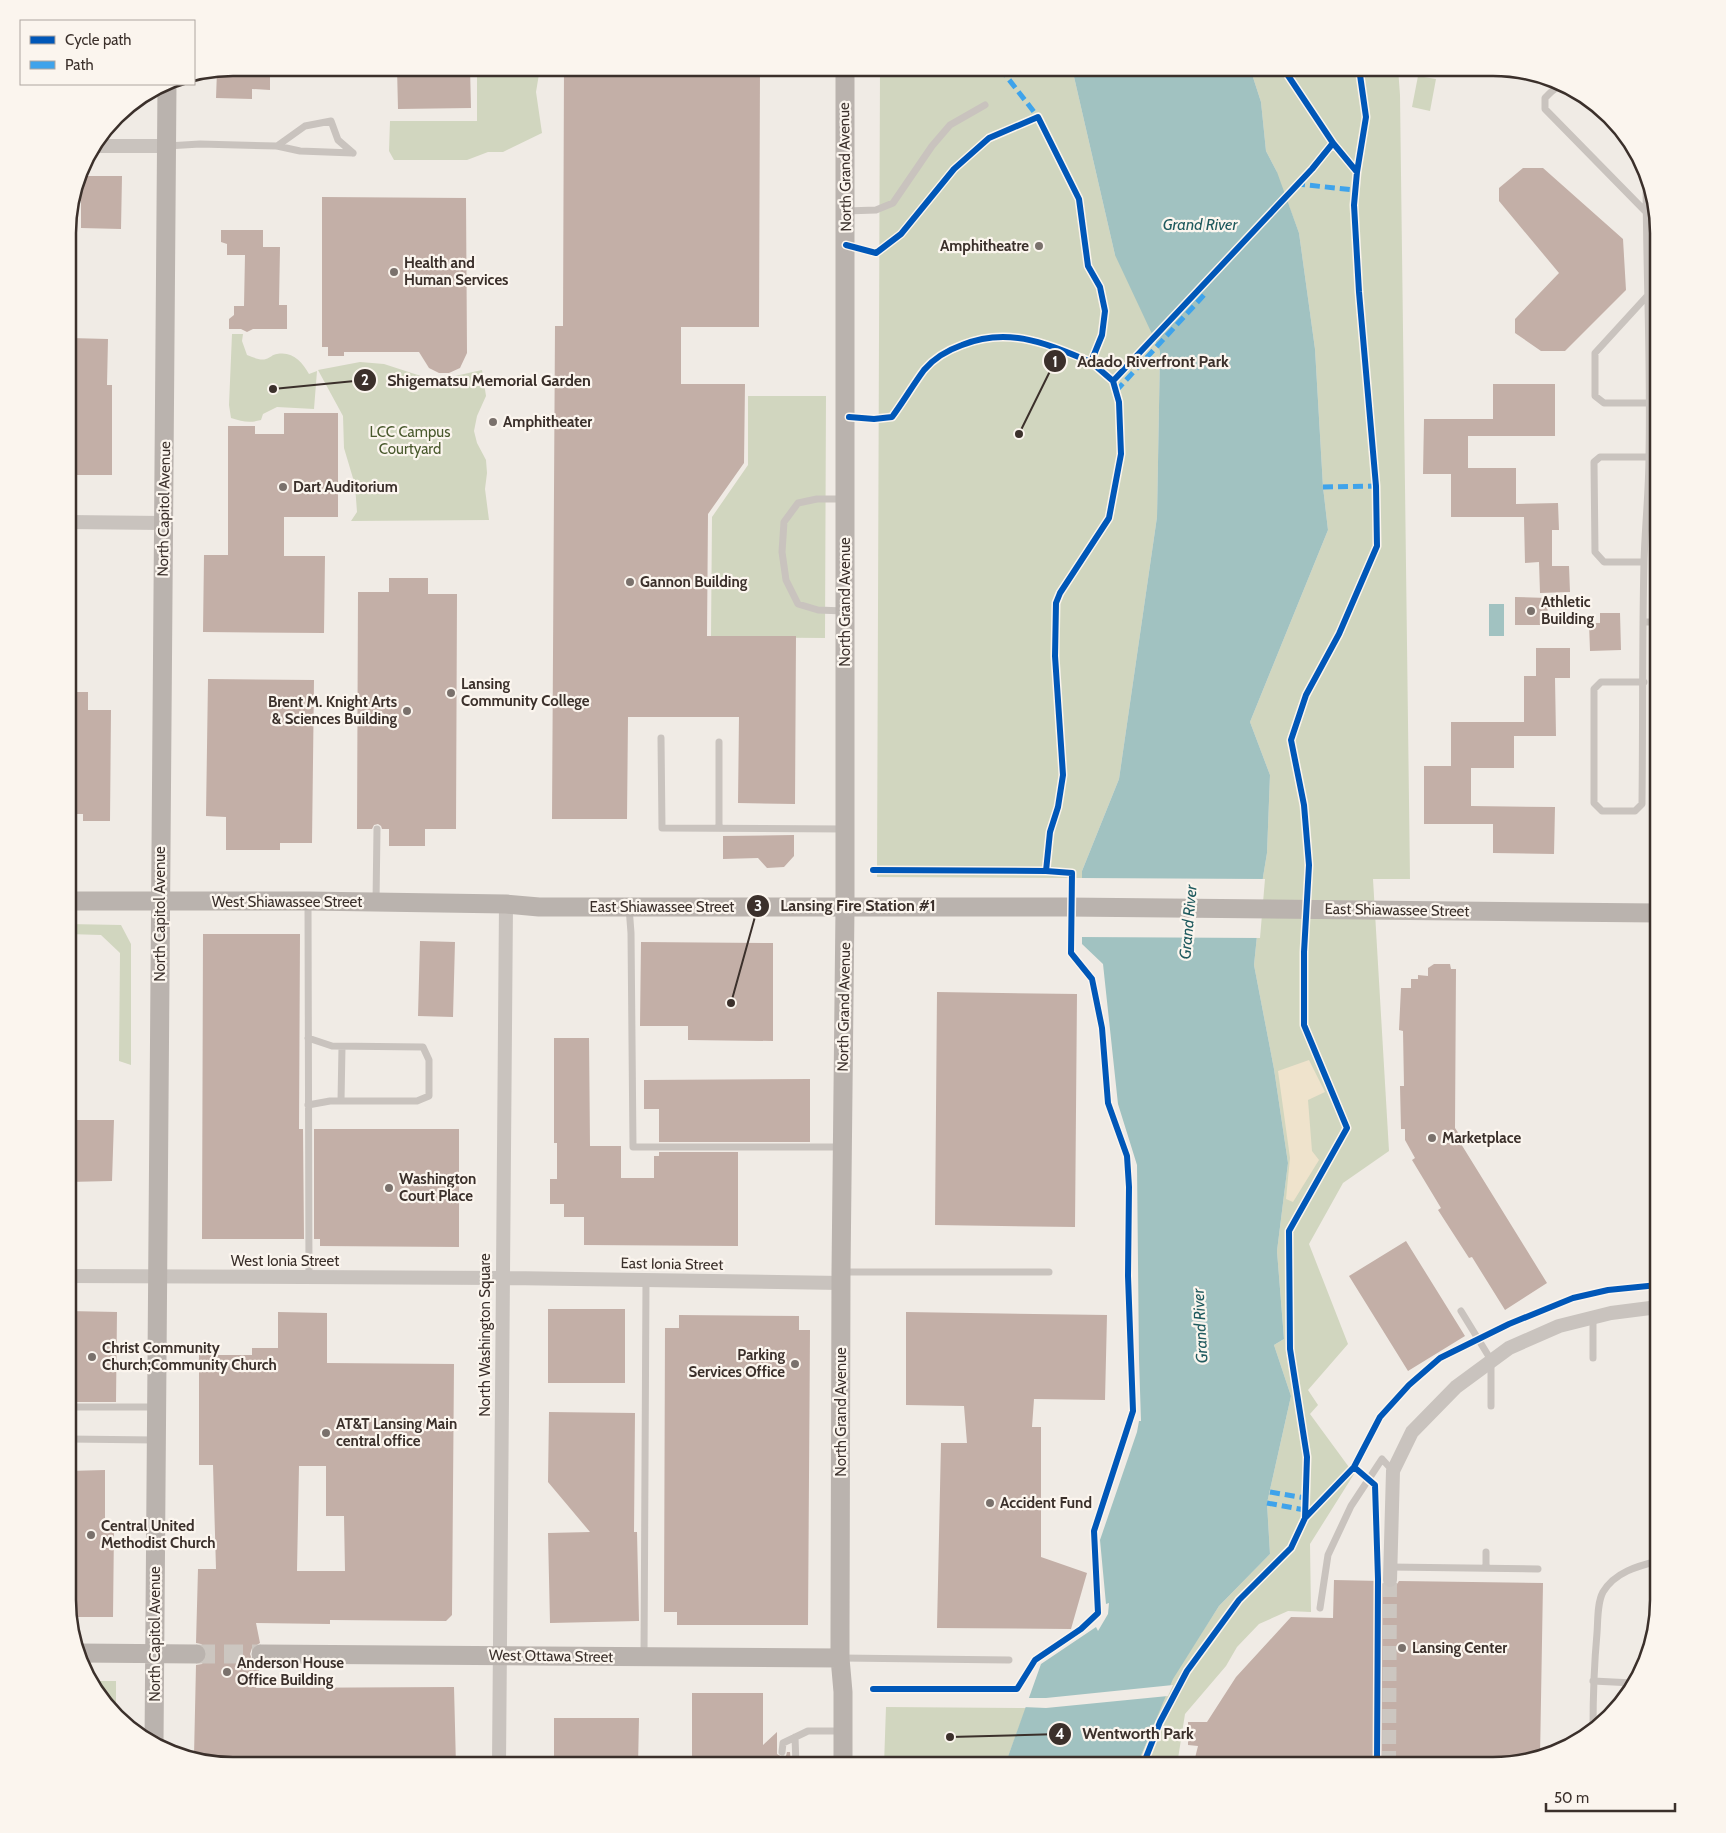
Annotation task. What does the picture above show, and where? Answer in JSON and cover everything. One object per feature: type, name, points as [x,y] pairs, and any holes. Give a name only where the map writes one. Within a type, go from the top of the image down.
[{"type":"street","name":"North Grand Avenue","points":[[843,1757],[843,1692],[840,1658],[841,1277],[846,908],[845,77]]},
{"type":"street","name":"North Capitol Avenue","points":[[154,1735],[167,91]]},
{"type":"street","points":[[103,146],[167,146]]},
{"type":"street","points":[[77,522],[163,523]]},
{"type":"street","name":"West Shiawassee Street","points":[[77,900],[506,904]]},
{"type":"street","name":"East Shiawassee Street","points":[[506,904],[629,907],[1066,907],[1650,913]]},
{"type":"street","name":"North Washington Square","points":[[499,1757],[506,904]]},
{"type":"street","name":"West Ionia Street","points":[[76,1276],[502,1278]]},
{"type":"street","name":"East Ionia Street","points":[[502,1278],[646,1280],[841,1277]]},
{"type":"street","points":[[1390,1573],[1393,1471],[1412,1432],[1456,1387],[1509,1348],[1559,1326],[1610,1313],[1650,1308]]},
{"type":"street","points":[[86,1653],[196,1654]]},
{"type":"street","name":"West Ottawa Street","points":[[261,1654],[840,1658]]},
{"type":"lane","points":[[1554,89],[1546,98],[1545,109],[1646,212]]},
{"type":"lane","points":[[846,211],[876,210],[893,203],[932,146],[950,125],[985,105]]},
{"type":"lane","points":[[167,146],[200,144],[277,146],[300,151],[353,153],[338,140],[331,122],[305,126],[277,146]]},
{"type":"lane","points":[[1644,682],[1601,682],[1594,689],[1594,803],[1602,810],[1635,810],[1642,804],[1644,682],[1644,562],[1650,457],[1649,294],[1646,267],[1646,203]]},
{"type":"lane","points":[[1649,294],[1595,352],[1595,396],[1604,403],[1649,403]]},
{"type":"lane","points":[[1644,562],[1604,562],[1595,552],[1594,462],[1600,456],[1650,457]]},
{"type":"lane","points":[[845,499],[817,499],[798,503],[784,522],[782,552],[786,580],[798,604],[818,610],[845,610]]},
{"type":"lane","points":[[1644,622],[1650,622]]},
{"type":"lane","points":[[661,738],[662,828],[846,829]]},
{"type":"lane","points":[[719,742],[719,828]]},
{"type":"lane","points":[[376,902],[377,829]]},
{"type":"lane","points":[[308,901],[308,1278]]},
{"type":"lane","points":[[629,907],[631,933],[633,1147],[843,1147]]},
{"type":"lane","points":[[308,1038],[332,1046],[342,1047],[423,1047],[429,1060],[429,1096],[416,1101],[330,1101],[308,1105]]},
{"type":"lane","points":[[341,1101],[342,1047]]},
{"type":"lane","points":[[841,1277],[1049,1272]]},
{"type":"lane","points":[[644,1657],[646,1280]]},
{"type":"lane","points":[[1461,1311],[1491,1360],[1491,1406]]},
{"type":"lane","points":[[1593,1318],[1593,1358]]},
{"type":"lane","points":[[76,1407],[156,1407]]},
{"type":"lane","points":[[76,1439],[155,1440]]},
{"type":"lane","points":[[1320,1608],[1328,1555],[1351,1506],[1382,1459],[1393,1471]]},
{"type":"lane","points":[[1486,1552],[1486,1568]]},
{"type":"lane","points":[[1593,1720],[1593,1681],[1598,1610],[1603,1593],[1614,1580],[1632,1567],[1650,1562]]},
{"type":"lane","points":[[1390,1573],[1486,1568],[1538,1568]]},
{"type":"lane","points":[[840,1658],[868,1660],[1009,1660]]},
{"type":"lane","points":[[1593,1681],[1626,1683]]},
{"type":"lane","points":[[782,1752],[782,1743],[808,1731],[843,1731]]},
{"type":"lane","points":[[796,1737],[796,1757]]},
{"type":"green space","points":[[477,77],[538,77],[536,92],[542,133],[503,152],[488,152],[467,160],[394,160],[389,151],[390,121],[477,121]]},
{"type":"green space","points":[[880,77],[1074,77],[1115,255],[1277,172],[1266,151],[1261,102],[1253,77],[1399,77],[1410,879],[1373,879],[1389,1151],[1343,1183],[1309,1244],[1348,1344],[1308,1390],[1318,1405],[1310,1414],[1354,1474],[1310,1544],[1311,1612],[1288,1611],[1259,1624],[1237,1647],[1226,1666],[1185,1714],[1178,1757],[1140,1757],[1172,1679],[1219,1606],[1270,1554],[1267,1503],[1291,1396],[1274,1345],[1284,1339],[1277,1251],[1288,1163],[1274,1069],[1254,965],[1267,853],[1270,775],[1250,722],[1328,530],[1323,487],[1315,349],[1299,233],[1289,206],[1160,351],[1157,517],[1119,779],[1082,871],[1082,878],[877,877]]},
{"type":"green space","points":[[1418,77],[1436,79],[1430,111],[1412,107]]},
{"type":"green space","points":[[232,334],[243,334],[242,341],[247,355],[264,359],[276,354],[288,354],[296,358],[309,374],[317,371],[314,409],[277,407],[263,414],[261,420],[253,422],[231,418],[229,405]]},
{"type":"green space","name":"LCC Campus Courtyard","points":[[360,362],[384,364],[424,377],[436,378],[482,370],[486,396],[477,416],[474,431],[477,443],[486,460],[485,489],[489,520],[351,521],[357,512],[355,485],[344,448],[343,416],[318,370]]},
{"type":"green space","points":[[748,396],[826,396],[825,638],[711,637],[712,517],[748,465]]},
{"type":"green space","points":[[76,924],[121,925],[131,944],[131,1065],[119,1061],[120,953],[101,935],[76,934]]},
{"type":"green space","points":[[99,1681],[116,1681],[116,1704]]},
{"type":"green space","points":[[886,1707],[1026,1708],[1008,1757],[884,1757]]},
{"type":"sand","points":[[1309,1060],[1325,1092],[1308,1100],[1312,1151],[1319,1160],[1293,1202],[1286,1199],[1290,1158],[1278,1071]]},
{"type":"water","name":"Grand River","points":[[1074,77],[1253,77],[1261,102],[1266,151],[1277,172],[1299,233],[1315,349],[1323,487],[1328,530],[1250,722],[1270,775],[1267,853],[1254,965],[1274,1069],[1288,1163],[1277,1251],[1284,1339],[1274,1345],[1291,1396],[1267,1503],[1270,1554],[1219,1606],[1173,1679],[1140,1757],[1008,1757],[1041,1664],[1096,1627],[1098,1631],[1108,1614],[1109,1603],[1106,1604],[1100,1540],[1137,1432],[1139,1421],[1141,1421],[1137,1165],[1118,1104],[1103,964],[1082,944],[1082,871],[1119,779],[1157,517],[1160,351],[1115,255]]},
{"type":"water","points":[[1489,604],[1504,604],[1504,636],[1489,636]]},
{"type":"pier","points":[[1079,878],[1265,879],[1260,938],[1080,937]]},
{"type":"pier","points":[[1173,1685],[1168,1696],[1046,1708],[1023,1707],[1027,1698],[1046,1698]]},
{"type":"building","points":[[270,77],[270,90],[252,89],[252,99],[216,98],[217,78]]},
{"type":"building","points":[[397,77],[470,77],[471,108],[398,109]]},
{"type":"building","name":"Gannon Building","points":[[564,77],[760,77],[759,327],[681,327],[681,384],[745,384],[744,463],[708,514],[707,636],[796,636],[795,804],[738,803],[739,717],[628,717],[627,819],[552,819],[555,326],[563,326]]},
{"type":"building","points":[[1523,168],[1543,168],[1623,239],[1626,290],[1565,351],[1541,351],[1515,333],[1515,319],[1559,273],[1499,201],[1499,188]]},
{"type":"building","points":[[87,176],[122,176],[121,229],[81,228],[81,201]]},
{"type":"building","name":"Health and Human Services","points":[[322,197],[466,198],[467,353],[460,368],[449,373],[439,373],[429,368],[419,352],[344,352],[344,356],[328,356],[328,347],[322,347]]},
{"type":"building","points":[[221,230],[263,230],[263,247],[280,247],[279,305],[287,305],[287,329],[253,329],[247,332],[241,329],[229,329],[229,319],[234,315],[234,306],[244,306],[245,255],[227,255],[227,244],[221,242]]},
{"type":"building","points":[[77,338],[108,339],[107,385],[112,385],[112,475],[77,475]]},
{"type":"building","points":[[1493,384],[1555,384],[1555,436],[1468,436],[1468,468],[1516,468],[1516,504],[1558,503],[1559,530],[1552,530],[1552,566],[1569,566],[1570,592],[1540,593],[1539,562],[1525,563],[1524,517],[1451,517],[1451,474],[1423,474],[1424,419],[1493,419]]},
{"type":"building","points":[[284,413],[338,413],[338,517],[284,517],[284,556],[325,556],[324,633],[203,632],[204,555],[228,555],[228,426],[255,426],[255,434],[284,434]]},
{"type":"building","name":"Brent M. Knight Arts & Sciences Building","points":[[389,578],[428,578],[428,594],[457,594],[456,829],[425,829],[425,846],[389,846],[389,829],[382,829],[378,824],[374,825],[372,829],[357,829],[358,592],[389,592]]},
{"type":"building","name":"Athletic Building","points":[[1515,597],[1548,598],[1547,625],[1515,625]]},
{"type":"building","points":[[1600,613],[1620,613],[1621,650],[1590,651],[1589,623],[1600,623]]},
{"type":"building","points":[[1536,648],[1570,648],[1570,678],[1555,678],[1556,736],[1514,736],[1514,768],[1471,768],[1471,806],[1555,807],[1554,854],[1493,853],[1493,824],[1424,824],[1424,766],[1451,766],[1451,722],[1524,722],[1524,676],[1536,676]]},
{"type":"building","points":[[208,679],[314,680],[312,843],[280,843],[280,850],[226,850],[226,817],[206,816]]},
{"type":"building","points":[[77,692],[88,692],[88,710],[111,710],[110,821],[83,821],[83,814],[77,814]]},
{"type":"building","points":[[794,835],[794,856],[784,867],[767,868],[758,858],[723,859],[723,836]]},
{"type":"building","points":[[203,934],[300,934],[299,1129],[303,1129],[304,1239],[202,1239]]},
{"type":"building","points":[[420,941],[455,942],[453,1017],[418,1016]]},
{"type":"building","points":[[641,942],[773,943],[773,1041],[688,1040],[688,1026],[640,1026]]},
{"type":"building","name":"Marketplace","points":[[1434,964],[1450,964],[1451,969],[1456,969],[1455,1128],[1461,1137],[1458,1139],[1547,1283],[1505,1310],[1472,1257],[1469,1258],[1438,1210],[1441,1208],[1412,1160],[1415,1158],[1405,1140],[1405,1129],[1401,1129],[1400,1086],[1404,1086],[1403,1031],[1399,1030],[1401,988],[1411,988],[1411,979],[1418,979],[1418,975],[1428,976],[1428,968]]},
{"type":"building","points":[[937,992],[1077,994],[1075,1227],[935,1225]]},
{"type":"building","points":[[554,1038],[589,1038],[590,1146],[621,1146],[621,1178],[654,1178],[654,1156],[659,1156],[659,1152],[738,1152],[738,1246],[584,1245],[584,1217],[564,1217],[564,1204],[550,1204],[550,1179],[557,1179],[557,1143],[554,1143]]},
{"type":"building","points":[[810,1079],[810,1142],[659,1142],[659,1109],[644,1109],[644,1080]]},
{"type":"building","points":[[76,1120],[114,1120],[112,1181],[76,1182]]},
{"type":"building","name":"Washington Court Place","points":[[314,1129],[459,1129],[459,1247],[320,1246],[320,1239],[314,1239]]},
{"type":"building","points":[[1406,1241],[1465,1336],[1408,1371],[1349,1276]]},
{"type":"building","points":[[548,1309],[625,1309],[625,1383],[548,1383]]},
{"type":"building","name":"Christ Community Church;Community Church","points":[[76,1311],[117,1312],[116,1402],[76,1402]]},
{"type":"building","points":[[278,1312],[327,1313],[327,1363],[454,1364],[452,1615],[446,1621],[330,1620],[330,1624],[256,1623],[260,1643],[252,1648],[250,1654],[252,1660],[260,1665],[256,1688],[454,1687],[456,1757],[234,1757],[194,1751],[196,1665],[202,1664],[207,1655],[206,1648],[196,1643],[198,1569],[216,1569],[213,1465],[199,1465],[199,1355],[252,1355],[252,1348],[278,1348]],"holes":[[[299,1466],[326,1466],[326,1516],[344,1516],[345,1571],[297,1571]]]},
{"type":"building","name":"Accident Fund","points":[[906,1312],[1107,1315],[1105,1400],[1034,1399],[1032,1427],[1041,1427],[1041,1557],[1087,1573],[1071,1629],[937,1628],[941,1443],[967,1443],[964,1406],[906,1405]]},
{"type":"building","points":[[679,1315],[799,1316],[799,1330],[810,1330],[808,1625],[677,1625],[677,1612],[664,1612],[665,1328],[679,1328]]},
{"type":"building","points":[[549,1412],[635,1413],[634,1532],[637,1532],[639,1621],[550,1623],[548,1533],[590,1532],[548,1482]]},
{"type":"building","name":"Central United Methodist Church","points":[[105,1470],[105,1528],[114,1528],[113,1617],[78,1617],[76,1599],[76,1471]]},
{"type":"building","name":"Lansing Center","points":[[1334,1580],[1381,1581],[1385,1587],[1390,1589],[1395,1587],[1399,1581],[1543,1583],[1540,1749],[1523,1754],[1492,1757],[1195,1757],[1198,1746],[1188,1745],[1188,1722],[1207,1722],[1236,1677],[1291,1617],[1333,1618]]},
{"type":"building","points":[[692,1693],[763,1693],[763,1745],[777,1732],[777,1754],[782,1757],[692,1757]]},
{"type":"building","points":[[554,1718],[639,1718],[638,1757],[554,1757]]},
{"type":"building","points":[[787,1752],[790,1752],[790,1757],[782,1757],[786,1756]]},
{"type":"tunnel","points":[[1389,1757],[1390,1580]]},
{"type":"tunnel","points":[[196,1654],[261,1654]]},
{"type":"marked path","points":[[1007,77],[1038,117]]},
{"type":"marked path","points":[[1297,186],[1297,184],[1355,190]]},
{"type":"marked path","points":[[1116,391],[1204,295]]},
{"type":"marked path","points":[[1323,487],[1376,486]]},
{"type":"marked path","points":[[1270,1492],[1305,1498]]},
{"type":"marked path","points":[[1267,1503],[1305,1510]]},
{"type":"cycle path","points":[[1146,1757],[1160,1722],[1187,1671],[1239,1600],[1291,1548],[1305,1518],[1307,1457],[1290,1349],[1289,1231],[1347,1128],[1304,1025],[1304,952],[1309,865],[1304,805],[1291,740],[1306,695],[1339,634],[1377,546],[1376,486],[1359,292],[1354,205],[1357,172],[1333,143],[1289,77]]},
{"type":"cycle path","points":[[1357,172],[1366,117],[1360,77]]},
{"type":"cycle path","points":[[846,245],[876,253],[901,234],[954,169],[989,138],[1038,117],[1079,199],[1088,266],[1100,287],[1105,311],[1102,335],[1091,362],[1113,381],[1119,402],[1121,454],[1109,518],[1060,593],[1056,603],[1055,656],[1063,775],[1058,807],[1050,832],[1046,871]]},
{"type":"cycle path","points":[[1113,381],[1312,169],[1333,143]]},
{"type":"cycle path","points":[[849,417],[874,419],[892,417],[924,370],[932,362],[952,349],[979,340],[996,337],[1028,340],[1059,349],[1091,362]]},
{"type":"cycle path","points":[[873,870],[1046,871],[1072,873],[1071,953],[1092,979],[1102,1028],[1108,1103],[1127,1156],[1129,1187],[1128,1276],[1133,1411],[1094,1531],[1098,1613],[1081,1629],[1035,1660],[1017,1689],[873,1689]]},
{"type":"cycle path","points":[[1377,1757],[1378,1579],[1375,1485],[1354,1467],[1380,1417],[1409,1385],[1440,1358],[1509,1324],[1573,1298],[1608,1290],[1650,1286]]},
{"type":"cycle path","points":[[1305,1518],[1354,1467]]},
{"type":"place","name":"Amphitheatre","points":[[1039,246]]},
{"type":"place","name":"Health and Human Services","points":[[394,272]]},
{"type":"place","name":"Shigematsu Memorial Garden","points":[[273,389]]},
{"type":"place","name":"Amphitheater","points":[[493,422]]},
{"type":"place","name":"Adado Riverfront Park","points":[[1019,434]]},
{"type":"place","name":"Dart Auditorium","points":[[283,487]]},
{"type":"place","name":"Gannon Building","points":[[630,582]]},
{"type":"place","name":"Athletic Building","points":[[1531,611]]},
{"type":"place","name":"Lansing Community College","points":[[451,693]]},
{"type":"place","name":"Brent M. Knight Arts & Sciences Building","points":[[407,711]]},
{"type":"place","name":"Lansing Fire Station #1","points":[[731,1003]]},
{"type":"place","name":"Marketplace","points":[[1432,1138]]},
{"type":"place","name":"Washington Court Place","points":[[389,1188]]},
{"type":"place","name":"Christ Community Church;Community Church","points":[[92,1357]]},
{"type":"place","name":"Parking Services Office","points":[[795,1364]]},
{"type":"place","name":"AT&T Lansing Main central office","points":[[326,1433]]},
{"type":"place","name":"Accident Fund","points":[[990,1503]]},
{"type":"place","name":"Central United Methodist Church","points":[[91,1535]]},
{"type":"place","name":"Lansing Center","points":[[1402,1648]]},
{"type":"place","name":"Anderson House Office Building","points":[[227,1672]]},
{"type":"place","name":"Wentworth Park","points":[[950,1737]]}]
